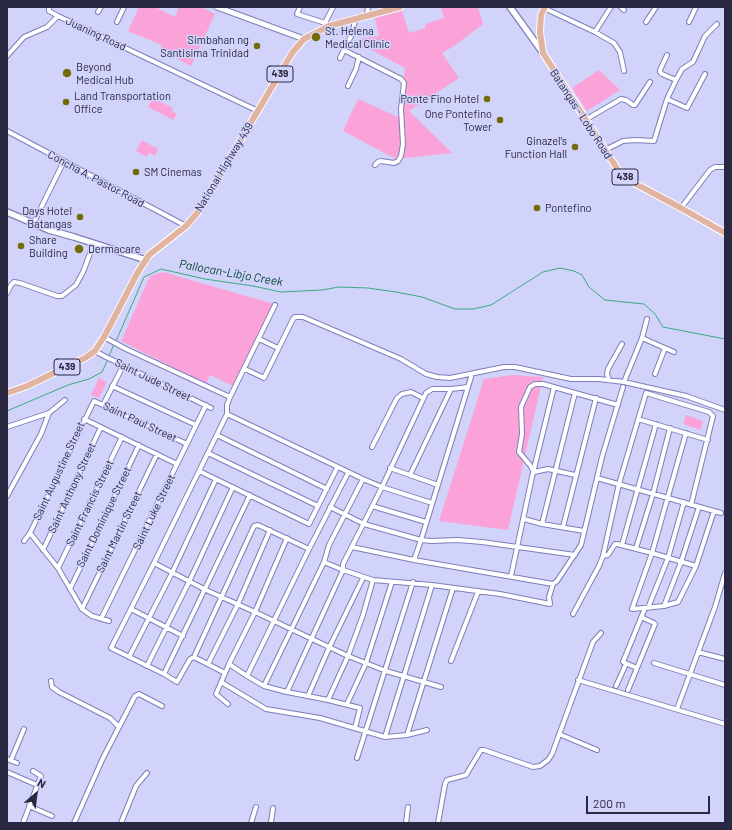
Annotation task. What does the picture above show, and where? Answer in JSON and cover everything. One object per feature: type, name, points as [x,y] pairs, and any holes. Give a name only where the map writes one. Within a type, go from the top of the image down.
[{"type":"main road","name":"National Highway 439","points":[[7,393],[27,386],[85,358],[95,351],[146,260],[155,249],[186,226],[198,212],[292,53],[304,39],[327,25],[400,7]]},
{"type":"main road","points":[[510,7],[542,53]]},
{"type":"main road","name":"438","points":[[542,53],[540,32],[541,15],[544,8]]},
{"type":"main road","name":"Batangas - Lobo Road","points":[[542,53],[618,170],[627,179],[725,233]]},
{"type":"main road","points":[[7,212],[33,224],[146,260]]},
{"type":"street","points":[[49,7],[49,11],[58,16]]},
{"type":"street","points":[[98,12],[101,7]]},
{"type":"street","points":[[117,22],[124,7]]},
{"type":"street","points":[[217,7],[304,39]]},
{"type":"street","points":[[300,7],[297,14],[327,25],[333,7]]},
{"type":"street","points":[[367,15],[368,7]]},
{"type":"street","points":[[595,32],[611,7]]},
{"type":"street","points":[[646,22],[656,7]]},
{"type":"street","points":[[689,22],[696,7]]},
{"type":"street","points":[[544,8],[595,32],[614,43],[618,47],[622,56],[624,71]]},
{"type":"street","name":"Juaning Road","points":[[7,56],[24,37],[47,27],[58,16],[258,111]]},
{"type":"street","points":[[340,58],[353,32],[355,19]]},
{"type":"street","points":[[605,150],[618,143],[628,140],[654,141],[667,99],[676,80],[682,69],[690,64],[695,58],[705,36],[717,24]]},
{"type":"street","points":[[344,50],[401,79],[404,82],[401,109],[403,144],[401,156],[394,163],[381,161],[375,165]]},
{"type":"street","points":[[667,55],[660,72],[676,80]]},
{"type":"street","points":[[348,86],[356,69],[359,57]]},
{"type":"street","points":[[667,99],[687,108],[706,74]]},
{"type":"street","points":[[585,120],[621,99],[635,105],[650,82]]},
{"type":"street","name":"Concha A. Pastor Road","points":[[7,131],[186,226]]},
{"type":"street","points":[[33,224],[64,161]]},
{"type":"street","points":[[681,208],[710,170],[715,167],[725,167]]},
{"type":"street","points":[[7,293],[14,282],[20,282],[57,296],[62,296],[76,285],[83,272],[94,243]]},
{"type":"street","points":[[275,305],[230,397],[227,405],[227,414],[111,648],[177,682],[190,659],[194,657],[254,526],[258,525],[270,530],[309,549]]},
{"type":"street","points":[[245,369],[264,378],[293,318],[303,316],[401,359],[426,374],[437,377],[450,378],[504,367],[514,367],[571,379],[624,382],[686,396],[725,410]]},
{"type":"street","points":[[624,382],[642,338],[647,320]]},
{"type":"street","points":[[104,337],[124,348],[230,397]]},
{"type":"street","points":[[642,338],[674,352]]},
{"type":"street","points":[[259,339],[278,348]]},
{"type":"street","points":[[609,380],[607,374],[608,369],[622,344]]},
{"type":"street","points":[[655,374],[665,348]]},
{"type":"street","name":"Saint Jude Street","points":[[95,351],[211,408]]},
{"type":"street","points":[[103,405],[123,366]]},
{"type":"street","points":[[414,560],[422,540],[426,522],[472,374]]},
{"type":"street","points":[[534,472],[519,452],[522,434],[522,404],[530,386],[535,384],[554,387],[618,405]]},
{"type":"street","points":[[112,386],[196,425]]},
{"type":"street","points":[[287,692],[343,570],[342,564],[364,524],[426,393],[432,389],[468,387]]},
{"type":"street","points":[[511,576],[554,387]]},
{"type":"street","points":[[324,562],[363,578],[373,580],[413,582],[500,594],[550,604],[549,597],[553,584],[557,582],[580,545],[602,457],[623,387]]},
{"type":"street","points":[[410,475],[451,389]]},
{"type":"street","points":[[372,447],[397,398],[402,394],[411,392],[424,398]]},
{"type":"street","points":[[573,614],[603,556],[619,484],[646,393],[712,413],[713,418],[708,440],[691,505]]},
{"type":"street","points":[[542,524],[557,470],[575,394]]},
{"type":"street","points":[[563,527],[596,398]]},
{"type":"street","points":[[7,427],[49,413],[65,400]]},
{"type":"street","name":"Saint Paul Street","points":[[94,401],[187,444]]},
{"type":"street","name":"Saint Augustine Street","points":[[24,541],[30,533],[94,401]]},
{"type":"street","name":"Saint Luke Street","points":[[101,619],[206,405]]},
{"type":"street","points":[[7,496],[8,490],[41,434],[49,413]]},
{"type":"street","points":[[227,414],[348,473],[382,487],[432,503]]},
{"type":"street","points":[[84,419],[177,464]]},
{"type":"street","points":[[638,419],[708,440]]},
{"type":"street","points":[[622,545],[656,424]]},
{"type":"street","name":"Saint Anthony Street","points":[[43,550],[101,427]]},
{"type":"street","points":[[636,548],[653,494],[670,428]]},
{"type":"street","points":[[686,433],[669,498],[652,553],[632,609],[664,606],[678,602],[696,566],[714,511]]},
{"type":"street","points":[[216,435],[327,489]]},
{"type":"street","name":"Saint Francis Street","points":[[58,568],[122,437]]},
{"type":"street","name":"Saint Dominique Street","points":[[70,589],[139,445]]},
{"type":"street","points":[[208,452],[318,506]]},
{"type":"street","name":"Saint Martin Street","points":[[82,610],[157,454]]},
{"type":"street","points":[[199,471],[309,524],[337,468]]},
{"type":"street","points":[[390,468],[438,485]]},
{"type":"street","points":[[534,472],[542,470],[557,470],[576,475]]},
{"type":"street","points":[[247,676],[348,473]]},
{"type":"street","points":[[597,478],[721,513]]},
{"type":"street","points":[[129,657],[172,573],[216,479]]},
{"type":"street","points":[[264,686],[324,562],[329,545],[363,479]]},
{"type":"street","points":[[146,666],[189,582],[233,487]]},
{"type":"street","points":[[164,674],[206,590],[250,495]]},
{"type":"street","points":[[637,668],[623,662],[641,617],[668,558],[684,502]]},
{"type":"street","points":[[372,506],[426,522]]},
{"type":"street","points":[[330,507],[364,524],[422,540],[482,542],[574,555]]},
{"type":"street","points":[[664,606],[681,562],[699,507]]},
{"type":"street","points":[[524,519],[542,524],[584,531]]},
{"type":"street","points":[[208,664],[238,604],[270,530]]},
{"type":"street","points":[[30,533],[58,568],[82,610],[92,616],[109,621]]},
{"type":"street","points":[[228,704],[216,694],[255,612],[287,538]]},
{"type":"street","points":[[603,556],[608,555],[615,544],[636,548],[696,566]]},
{"type":"street","points":[[352,547],[414,560],[553,584]]},
{"type":"street","points":[[154,563],[189,582],[329,648],[386,671],[441,687]]},
{"type":"street","points":[[677,709],[715,607],[725,573]]},
{"type":"street","points":[[308,696],[329,648],[363,578]]},
{"type":"street","points":[[328,700],[348,656],[373,580]]},
{"type":"street","points":[[346,704],[366,663],[392,582]]},
{"type":"street","points":[[357,758],[386,671],[413,582]]},
{"type":"street","points":[[385,737],[432,585]]},
{"type":"street","points":[[407,735],[452,588]]},
{"type":"street","points":[[451,661],[478,592]]},
{"type":"street","points":[[131,609],[183,636]]},
{"type":"street","points":[[628,690],[655,624],[641,617]]},
{"type":"street","points":[[438,823],[447,780],[466,776],[481,750],[533,767],[540,766],[548,760],[560,734],[578,680],[593,642],[601,633]]},
{"type":"street","points":[[698,652],[725,659]]},
{"type":"street","points":[[194,657],[225,673]]},
{"type":"street","points":[[654,663],[725,685]]},
{"type":"street","points":[[229,664],[264,686],[360,708],[355,728]]},
{"type":"street","points":[[616,686],[626,664]]},
{"type":"street","points":[[578,680],[725,724]]},
{"type":"street","points":[[51,682],[52,687],[59,692],[110,718],[119,728]]},
{"type":"street","points":[[221,682],[266,709],[320,718],[385,737],[407,735],[428,730]]},
{"type":"street","points":[[74,823],[103,758],[137,694],[162,706]]},
{"type":"street","points":[[17,763],[9,760],[24,729]]},
{"type":"street","points":[[560,734],[597,750]]},
{"type":"street","points":[[23,823],[41,776],[33,771]]},
{"type":"street","points":[[7,772],[37,785]]},
{"type":"street","points":[[121,823],[136,786],[147,773]]},
{"type":"street","points":[[29,806],[52,816]]},
{"type":"street","points":[[251,823],[256,807]]},
{"type":"street","points":[[406,823],[408,807]]},
{"type":"street","points":[[271,823],[273,808]]},
{"type":"shaded area","points":[[139,7],[155,7],[175,17],[179,7],[201,7],[215,14],[191,66],[160,50],[162,45],[128,31]]},
{"type":"shaded area","points":[[441,7],[478,7],[483,24],[454,46],[442,53],[459,78],[409,111],[452,153],[396,159],[343,131],[358,99],[398,117],[405,68],[358,43],[360,39],[379,36],[375,18],[402,11],[409,33],[426,28],[425,24],[444,18]]},
{"type":"shaded area","points":[[599,70],[620,90],[587,111],[572,88]]},
{"type":"shaded area","points":[[153,98],[173,108],[172,111],[177,114],[173,120],[148,107]]},
{"type":"shaded area","points":[[142,140],[158,149],[155,156],[149,153],[147,157],[136,151]]},
{"type":"shaded area","points":[[163,272],[274,304],[233,386],[210,375],[206,384],[121,341],[150,276]]},
{"type":"shaded area","points":[[512,375],[543,377],[508,530],[439,521],[484,379]]},
{"type":"shaded area","points":[[99,378],[107,382],[99,398],[91,395]]},
{"type":"shaded area","points":[[686,415],[703,421],[701,430],[683,424]]},
{"type":"waterway","name":"Pallocan-Libjo Creek","points":[[116,341],[144,277],[161,269],[205,279],[281,292],[322,290],[339,287],[368,288],[422,297],[455,309],[473,309],[491,305],[543,272],[560,268],[574,271],[582,275],[589,287],[605,300],[644,304],[655,314],[663,327],[725,339]]},
{"type":"waterway","name":"Pallocan-Libjo Creek","points":[[109,356],[114,344]]},
{"type":"waterway","name":"Pallocan-Libjo Creek","points":[[7,411],[68,385],[89,379],[102,372],[108,359]]},
{"type":"place","name":"St. Helena Medical Clinic","points":[[316,37]]},
{"type":"place","name":"Simbahan ng Santisima Trinidad","points":[[257,46]]},
{"type":"place","name":"Beyond Medical Hub","points":[[67,73]]},
{"type":"place","name":"Ponte Fino Hotel","points":[[487,99]]},
{"type":"place","name":"Land Transportation Office","points":[[66,102]]},
{"type":"place","name":"One Pontefino Tower","points":[[500,120]]},
{"type":"place","name":"Ginazel's Function Hall","points":[[575,147]]},
{"type":"place","name":"SM Cinemas","points":[[136,172]]},
{"type":"place","name":"Pontefino","points":[[537,208]]},
{"type":"place","name":"Days Hotel Batangas","points":[[80,217]]},
{"type":"place","name":"Share Building","points":[[21,246]]},
{"type":"place","name":"Dermacare","points":[[79,249]]}]
